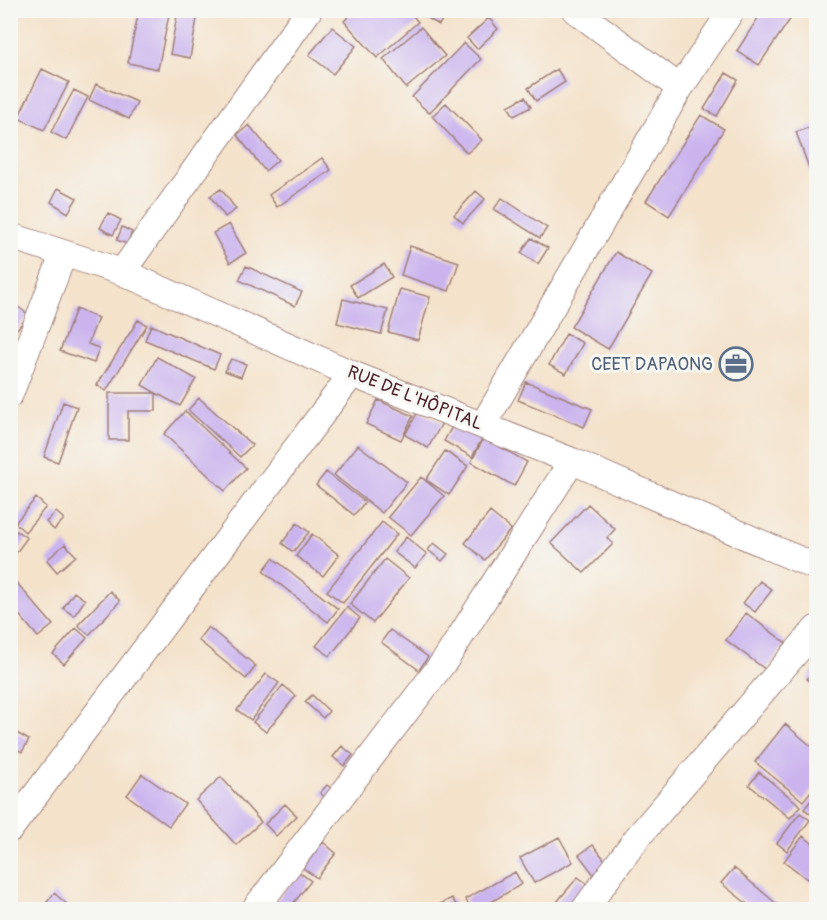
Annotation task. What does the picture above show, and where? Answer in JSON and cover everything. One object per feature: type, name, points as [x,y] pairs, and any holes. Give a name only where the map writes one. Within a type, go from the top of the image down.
[{"type":"street","points":[[122,272],[309,10]]},
{"type":"street","points":[[575,10],[680,88]]},
{"type":"street","points":[[483,425],[680,88],[732,10]]},
{"type":"street","name":"RUE DE L'HÔPITAL","points":[[10,236],[63,255],[122,272],[352,374],[572,461],[816,567]]},
{"type":"street","points":[[10,394],[63,255]]},
{"type":"street","points":[[10,829],[352,374]]},
{"type":"street","points":[[254,909],[446,659],[572,461]]},
{"type":"street","points":[[584,909],[638,838],[816,629]]},
{"type":"building","points":[[139,10],[170,10],[158,69],[128,63]]},
{"type":"building","points":[[178,10],[198,13],[190,58],[170,54]]},
{"type":"building","points":[[356,10],[408,10],[418,22],[377,58],[344,21]]},
{"type":"building","points":[[414,10],[448,10],[439,25]]},
{"type":"building","points":[[763,10],[780,10],[791,18],[759,65],[737,51]]},
{"type":"building","points":[[489,18],[498,29],[477,49],[467,38]]},
{"type":"building","points":[[332,27],[356,46],[333,74],[309,55]]},
{"type":"building","points":[[421,27],[445,56],[406,88],[383,59]]},
{"type":"building","points":[[464,43],[481,59],[429,113],[412,97]]},
{"type":"building","points":[[42,69],[69,82],[44,130],[18,118]]},
{"type":"building","points":[[557,69],[565,82],[536,101],[528,88]]},
{"type":"building","points":[[726,73],[738,80],[717,116],[704,109]]},
{"type":"building","points":[[96,84],[137,102],[129,119],[89,100]]},
{"type":"building","points":[[74,90],[88,97],[66,140],[51,132]]},
{"type":"building","points":[[525,97],[531,107],[514,116],[508,106]]},
{"type":"building","points":[[446,103],[482,140],[467,153],[432,116]]},
{"type":"building","points":[[701,115],[724,129],[669,216],[646,201]]},
{"type":"building","points":[[249,125],[278,160],[265,171],[237,135]]},
{"type":"building","points":[[816,125],[816,178],[813,179],[796,132]]},
{"type":"building","points":[[322,158],[331,170],[277,207],[269,195]]},
{"type":"building","points":[[58,188],[77,198],[68,213],[51,202]]},
{"type":"building","points":[[221,189],[236,209],[225,217],[210,196]]},
{"type":"building","points":[[476,191],[485,199],[463,223],[454,215]]},
{"type":"building","points":[[502,198],[547,228],[540,238],[494,209]]},
{"type":"building","points":[[108,213],[121,220],[113,235],[100,228]]},
{"type":"building","points":[[229,224],[246,253],[230,263],[213,233]]},
{"type":"building","points":[[122,227],[132,232],[127,244],[117,240]]},
{"type":"building","points":[[531,238],[548,248],[538,264],[521,253]]},
{"type":"building","points":[[410,246],[459,262],[449,291],[401,275]]},
{"type":"building","points":[[616,252],[652,274],[608,349],[571,327]]},
{"type":"building","points":[[384,264],[392,277],[358,298],[350,285]]},
{"type":"building","points":[[246,266],[302,292],[295,306],[239,280]]},
{"type":"building","points":[[400,289],[430,297],[418,340],[388,332]]},
{"type":"building","points":[[343,299],[388,310],[381,334],[337,323]]},
{"type":"building","points":[[17,306],[29,315],[10,337],[10,314]]},
{"type":"building","points":[[76,309],[98,318],[88,344],[99,348],[94,363],[60,351]]},
{"type":"building","points":[[138,320],[147,325],[106,391],[97,385]]},
{"type":"building","points":[[151,325],[220,355],[214,369],[145,340]]},
{"type":"building","points":[[566,334],[583,343],[566,374],[549,365]]},
{"type":"building","points":[[157,357],[196,379],[180,406],[142,385]]},
{"type":"building","points":[[231,359],[246,364],[241,377],[225,371]]},
{"type":"building","points":[[526,382],[592,409],[584,427],[518,400]]},
{"type":"building","points":[[109,393],[156,393],[156,411],[128,411],[128,440],[109,440]]},
{"type":"building","points":[[199,398],[252,445],[240,457],[188,410]]},
{"type":"building","points":[[378,400],[413,416],[401,440],[366,424]]},
{"type":"building","points":[[63,402],[77,407],[58,462],[44,457]]},
{"type":"building","points":[[419,410],[442,423],[428,448],[405,435]]},
{"type":"building","points":[[185,411],[246,468],[225,491],[164,434]]},
{"type":"building","points":[[456,420],[484,435],[472,457],[444,441]]},
{"type":"building","points":[[484,438],[527,462],[514,486],[471,462]]},
{"type":"building","points":[[358,445],[407,482],[382,513],[334,475]]},
{"type":"building","points":[[445,451],[468,466],[449,495],[426,480]]},
{"type":"building","points":[[326,472],[365,502],[354,515],[316,485]]},
{"type":"building","points":[[421,477],[444,496],[411,535],[388,517]]},
{"type":"building","points":[[36,498],[46,507],[25,532],[15,523]]},
{"type":"building","points":[[588,504],[615,529],[607,538],[613,544],[584,573],[551,543]]},
{"type":"building","points":[[56,512],[64,519],[54,530],[46,522]]},
{"type":"building","points":[[490,512],[511,529],[485,560],[465,543]]},
{"type":"building","points":[[382,522],[397,534],[343,603],[327,591]]},
{"type":"building","points":[[297,523],[309,532],[293,552],[282,543]]},
{"type":"building","points":[[17,531],[27,538],[10,561],[10,540]]},
{"type":"building","points":[[312,534],[339,555],[323,576],[296,556]]},
{"type":"building","points":[[406,537],[427,554],[415,568],[394,552]]},
{"type":"building","points":[[434,543],[448,554],[442,561],[428,550]]},
{"type":"building","points":[[65,544],[76,556],[57,572],[47,560]]},
{"type":"building","points":[[273,558],[338,609],[328,622],[263,571]]},
{"type":"building","points":[[385,559],[409,578],[373,623],[350,604]]},
{"type":"building","points":[[10,575],[53,625],[38,637],[10,604]]},
{"type":"building","points":[[760,581],[772,590],[755,612],[743,603]]},
{"type":"building","points":[[110,591],[120,601],[89,635],[78,625]]},
{"type":"building","points":[[74,592],[85,600],[74,616],[63,608]]},
{"type":"building","points":[[347,607],[360,618],[330,656],[316,646]]},
{"type":"building","points":[[746,613],[786,643],[766,670],[726,640]]},
{"type":"building","points":[[208,627],[256,666],[246,679],[198,640]]},
{"type":"building","points":[[76,628],[87,638],[64,664],[53,654]]},
{"type":"building","points":[[390,630],[428,657],[419,670],[381,642]]},
{"type":"building","points":[[816,667],[816,687],[807,679]]},
{"type":"building","points":[[266,674],[279,683],[251,720],[237,710]]},
{"type":"building","points":[[283,685],[296,696],[266,732],[253,722]]},
{"type":"building","points":[[312,695],[329,711],[323,718],[305,702]]},
{"type":"building","points":[[785,724],[816,750],[816,785],[803,801],[755,762]]},
{"type":"building","points":[[10,729],[29,740],[22,752],[10,745]]},
{"type":"building","points":[[342,746],[353,755],[344,766],[333,757]]},
{"type":"building","points":[[759,772],[801,806],[790,818],[749,785]]},
{"type":"building","points":[[142,774],[185,804],[169,826],[127,795]]},
{"type":"building","points":[[221,777],[261,822],[236,845],[196,800]]},
{"type":"building","points":[[327,785],[335,791],[328,800],[320,793]]},
{"type":"building","points":[[816,794],[816,816],[815,817],[804,809]]},
{"type":"building","points":[[285,804],[297,816],[276,836],[265,824]]},
{"type":"building","points":[[800,813],[810,820],[787,851],[777,843]]},
{"type":"building","points":[[803,836],[816,846],[816,886],[784,861]]},
{"type":"building","points":[[559,837],[573,862],[534,883],[520,858]]},
{"type":"building","points":[[323,842],[336,853],[317,878],[303,868]]},
{"type":"building","points":[[593,845],[609,865],[595,876],[579,855]]},
{"type":"building","points":[[734,868],[784,910],[755,910],[721,883]]},
{"type":"building","points":[[299,872],[311,881],[288,910],[285,910],[275,902]]},
{"type":"building","points":[[515,872],[522,884],[477,910],[472,910],[465,899]]},
{"type":"building","points":[[578,877],[589,885],[569,910],[565,910],[556,903]]},
{"type":"building","points":[[54,893],[74,910],[41,910]]},
{"type":"building","points":[[452,898],[459,910],[443,910],[440,904]]},
{"type":"place","name":"CEET DAPAONG","points":[[736,364]]}]
